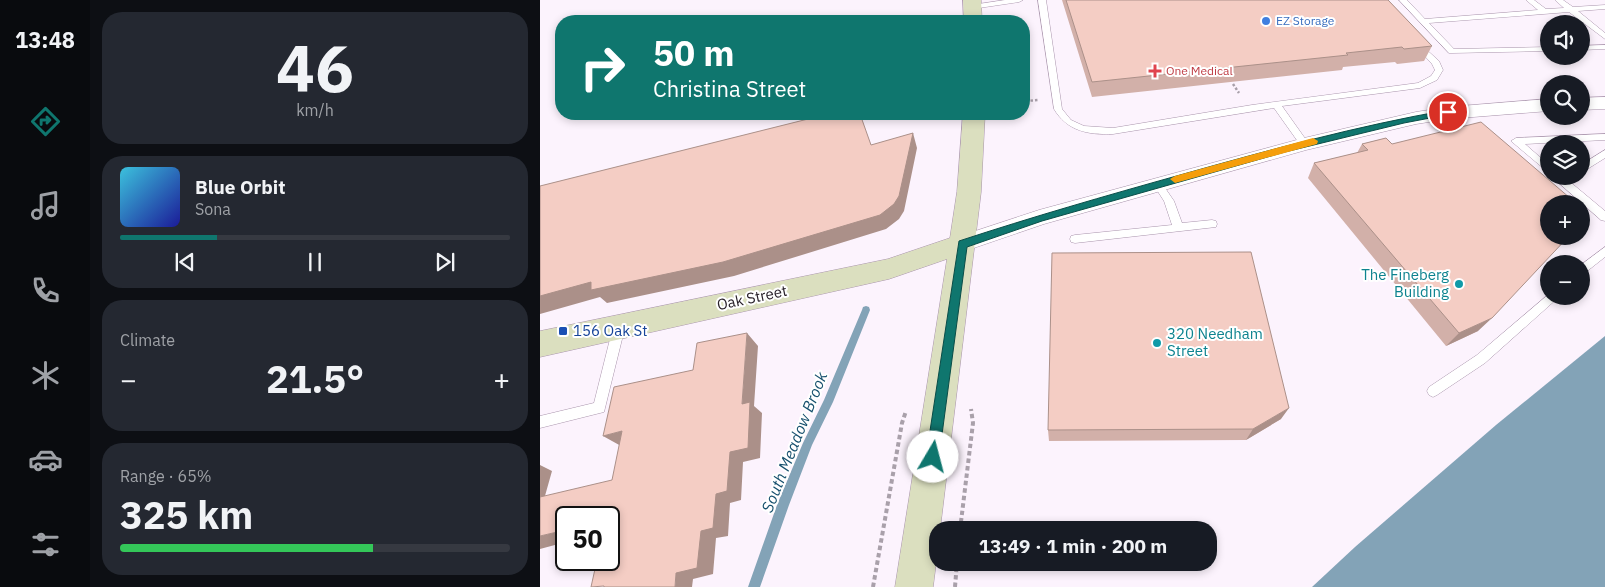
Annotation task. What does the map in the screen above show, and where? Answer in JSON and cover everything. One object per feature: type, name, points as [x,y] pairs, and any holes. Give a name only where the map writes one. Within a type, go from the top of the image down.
[{"type":"main road","points":[[914,587],[969,192],[974,120]]},
{"type":"main road","name":"Oak Street","points":[[540,344],[889,269],[962,244]]},
{"type":"street","points":[[1590,104],[1605,103]]},
{"type":"street","points":[[962,244],[1039,218],[1304,144],[1448,112],[1540,106]]},
{"type":"lane","points":[[972,9],[1019,0]]},
{"type":"lane","points":[[1042,0],[1058,109],[1068,122],[1078,128],[1090,131],[1113,131],[1425,83],[1434,78],[1439,70],[1436,63],[1414,40]]},
{"type":"lane","points":[[1402,0],[1452,51],[1540,49]]},
{"type":"lane","points":[[1530,0],[1544,11]]},
{"type":"lane","points":[[1559,0],[1605,37]]},
{"type":"lane","points":[[1423,21],[1605,6]]},
{"type":"lane","points":[[1590,48],[1605,47]]},
{"type":"lane","points":[[1277,105],[1304,144]]},
{"type":"lane","points":[[1590,138],[1605,137]]},
{"type":"lane","points":[[1540,140],[1516,141],[1540,162]]},
{"type":"lane","points":[[1590,164],[1605,153]]},
{"type":"lane","points":[[1158,184],[1169,201],[1178,228]]},
{"type":"lane","points":[[1571,185],[1605,217]]},
{"type":"lane","points":[[1075,239],[1212,224]]},
{"type":"lane","points":[[1590,264],[1605,251]]},
{"type":"lane","points":[[1433,391],[1481,359],[1544,305]]},
{"type":"lane","points":[[540,422],[599,408],[619,327]]},
{"type":"path","points":[[873,587],[902,423]]},
{"type":"path","points":[[961,521],[973,423]]},
{"type":"path","points":[[954,587],[956,571]]},
{"type":"water","points":[[1605,336],[1605,587],[1312,587],[1355,547],[1496,425]]},
{"type":"building","points":[[1066,0],[1388,0],[1432,46],[1404,49],[1402,47],[1346,53],[1348,55],[1092,82]]},
{"type":"building","points":[[804,120],[862,120],[871,145],[913,133],[899,196],[894,204],[880,215],[723,262],[591,290],[591,282],[540,296],[540,186]]},
{"type":"building","name":"The Fineberg Building","points":[[1481,122],[1540,172],[1540,185],[1555,185],[1566,195],[1540,195],[1540,245],[1561,245],[1551,255],[1540,255],[1540,267],[1492,318],[1459,333],[1314,163],[1368,150],[1362,144],[1386,138],[1392,144]]},
{"type":"building","name":"320 Needham Street","points":[[1251,252],[1289,408],[1253,429],[1048,430],[1052,253]]},
{"type":"building","points":[[747,333],[742,404],[750,402],[748,448],[730,452],[727,491],[716,494],[713,528],[701,531],[697,568],[676,573],[675,587],[591,587],[595,571],[620,571],[620,506],[555,506],[555,533],[540,536],[540,497],[612,480],[622,431],[603,436],[614,387],[693,370],[697,343]]},
{"type":"waterway","name":"South Meadow Brook","points":[[754,587],[783,505],[808,443],[828,402],[866,310]]},
{"type":"slow traffic","points":[[1175,179],[1313,141]]},
{"type":"place","name":"EZ Storage","points":[[1266,21]]},
{"type":"place","name":"One Medical","points":[[1155,71]]},
{"type":"place","name":"The Fineberg Building","points":[[1459,284]]},
{"type":"place","name":"156 Oak St","points":[[563,331]]},
{"type":"place","name":"320 Needham Street","points":[[1157,343]]},
{"type":"route","points":[[933,457],[962,244],[1039,218],[1284,149],[1448,112]]}]
